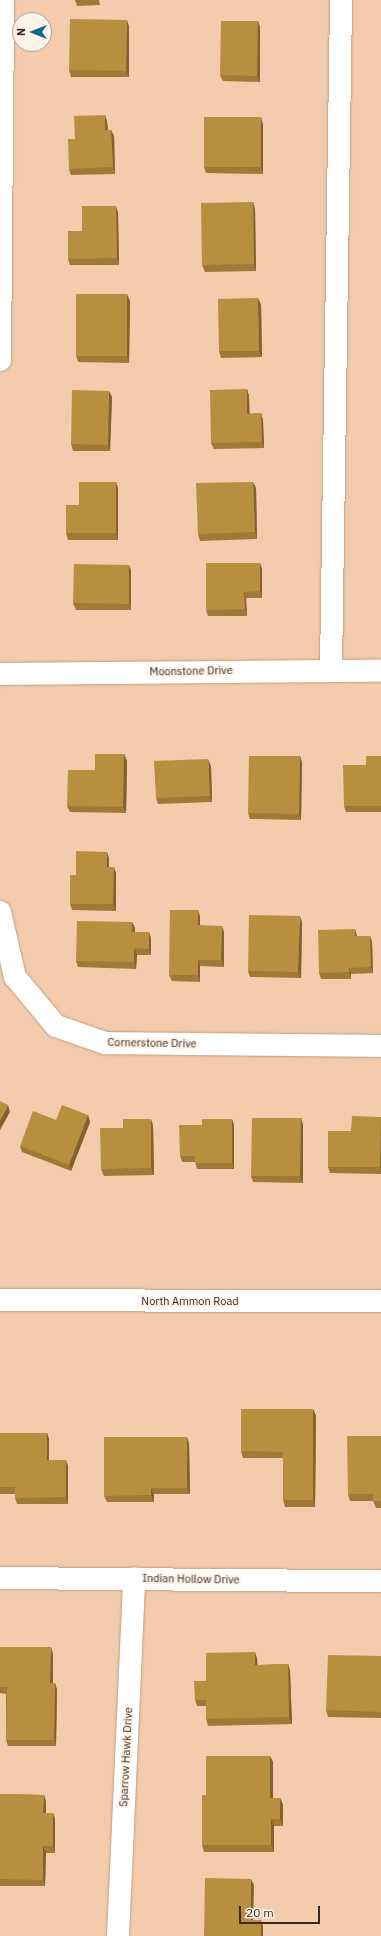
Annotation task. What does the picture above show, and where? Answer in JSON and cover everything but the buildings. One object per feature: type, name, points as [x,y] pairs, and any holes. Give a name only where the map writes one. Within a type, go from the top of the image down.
[{"type":"street","points":[[0,360],[3,0]]},
{"type":"street","points":[[330,669],[341,0]]},
{"type":"street","name":"Moonstone Drive","points":[[0,674],[330,669],[381,671]]},
{"type":"street","name":"Cornerstone Drive","points":[[0,912],[15,977],[56,1026],[105,1043],[381,1046]]},
{"type":"street","name":"North Ammon Road","points":[[0,1300],[381,1301]]},
{"type":"street","name":"Indian Hollow Drive","points":[[0,1578],[381,1581]]},
{"type":"street","name":"Sparrow Hawk Drive","points":[[118,1936],[134,1578]]}]
